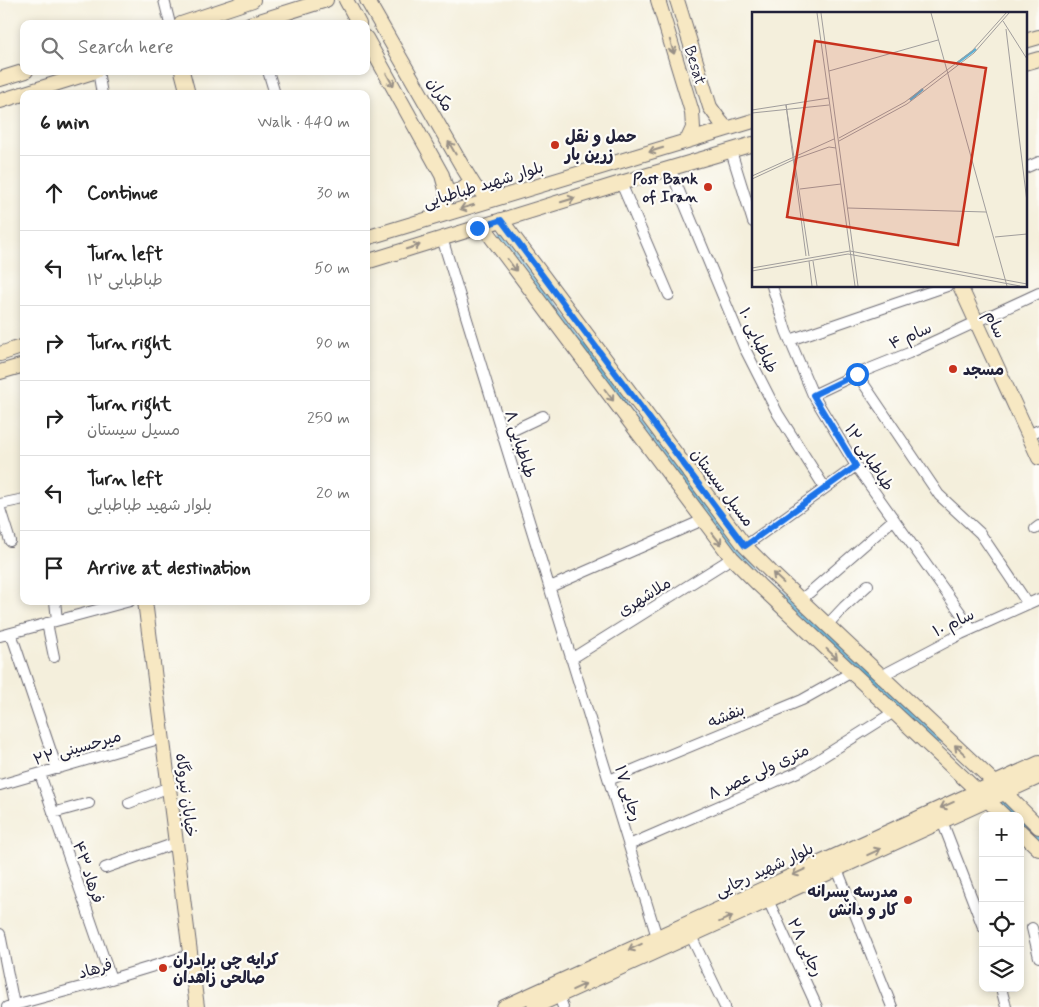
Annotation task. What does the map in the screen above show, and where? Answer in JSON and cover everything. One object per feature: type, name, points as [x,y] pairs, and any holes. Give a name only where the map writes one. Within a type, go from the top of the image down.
[{"type":"street","points":[[164,0],[169,20]]},
{"type":"street","points":[[193,20],[253,0]]},
{"type":"street","points":[[264,20],[326,0]]},
{"type":"street","points":[[346,0],[357,20]]},
{"type":"street","name":"مکران","points":[[367,0],[475,187],[492,200]]},
{"type":"street","name":"Besat","points":[[658,0],[692,112],[693,128],[687,141]]},
{"type":"street","points":[[677,0],[710,107],[727,129]]},
{"type":"street","points":[[1026,41],[1039,37]]},
{"type":"street","points":[[370,45],[442,175],[447,193],[442,215]]},
{"type":"street","points":[[1026,63],[1039,59]]},
{"type":"street","points":[[0,79],[20,73]]},
{"type":"street","points":[[36,90],[84,75]]},
{"type":"street","points":[[98,75],[101,90]]},
{"type":"street","points":[[183,75],[187,90]]},
{"type":"street","points":[[269,75],[274,90]]},
{"type":"street","points":[[0,101],[20,95]]},
{"type":"street","points":[[692,112],[710,107]]},
{"type":"street","name":"بلوار شهید طباطبایی","points":[[370,237],[752,121]]},
{"type":"street","points":[[370,261],[752,144]]},
{"type":"street","points":[[731,151],[752,219]]},
{"type":"street","points":[[1026,168],[1039,162]]},
{"type":"street","points":[[613,163],[669,295]]},
{"type":"street","name":"طباطبایی ۱۰","points":[[670,169],[744,347],[778,414],[826,488]]},
{"type":"street","points":[[447,193],[466,188],[472,180]]},
{"type":"street","name":"مسیل سیستان","points":[[501,220],[745,546],[1039,827]]},
{"type":"street","points":[[483,226],[732,558],[1000,812]]},
{"type":"street","name":"طباطبایی ۸","points":[[442,238],[572,659]]},
{"type":"street","name":"طباطبایی ۱۲","points":[[773,288],[790,340],[813,395],[856,466],[972,629]]},
{"type":"street","points":[[790,340],[941,288]]},
{"type":"street","name":"سام","points":[[961,288],[976,322],[1034,433],[1039,458]]},
{"type":"street","name":"سام ۴","points":[[813,395],[1039,293]]},
{"type":"street","points":[[0,354],[20,347]]},
{"type":"street","points":[[0,372],[20,366]]},
{"type":"street","points":[[857,374],[939,495],[980,533],[1028,604]]},
{"type":"street","points":[[503,435],[543,416]]},
{"type":"street","points":[[745,546],[856,466]]},
{"type":"street","points":[[0,504],[20,500]]},
{"type":"street","points":[[0,509],[10,541]]},
{"type":"street","points":[[801,600],[894,519]]},
{"type":"street","points":[[550,587],[703,520]]},
{"type":"street","name":"ملاشهری","points":[[572,659],[732,558]]},
{"type":"street","points":[[827,625],[868,585]]},
{"type":"street","name":"سام ۱۰","points":[[881,676],[972,629],[1039,599]]},
{"type":"street","points":[[55,605],[57,620]]},
{"type":"street","points":[[0,636],[115,605]]},
{"type":"street","name":"خیابان نیروگاه","points":[[145,605],[196,1000]]},
{"type":"street","points":[[47,623],[54,657]]},
{"type":"street","points":[[11,633],[57,769]]},
{"type":"street","name":"رجایی ۱۷","points":[[572,659],[657,937]]},
{"type":"street","name":"بنفشه","points":[[609,780],[802,700],[852,672]]},
{"type":"street","name":"۸ متری ولی عصر","points":[[629,845],[800,771],[894,712]]},
{"type":"street","name":"میرحسینی ۲۲","points":[[0,786],[162,738]]},
{"type":"street","name":"بلوار شهید رجایی","points":[[1000,788],[1039,763]]},
{"type":"street","name":"فرهاد ۴۳","points":[[40,774],[111,979]]},
{"type":"street","name":"بلوار شهید رجایی","points":[[504,1007],[558,996],[657,937],[983,795],[1039,777]]},
{"type":"street","points":[[129,803],[169,787]]},
{"type":"street","name":"بلوار شهید رجایی","points":[[534,1007],[942,821],[983,795]]},
{"type":"street","points":[[53,812],[89,804]]},
{"type":"street","points":[[942,821],[979,917]]},
{"type":"street","points":[[1024,835],[1039,849]]},
{"type":"street","points":[[105,868],[176,843]]},
{"type":"street","points":[[837,869],[892,1007]]},
{"type":"street","name":"رجایی ۲۸","points":[[768,900],[817,1007]]},
{"type":"street","points":[[1032,928],[1039,958]]},
{"type":"street","points":[[0,934],[11,1006]]},
{"type":"street","points":[[691,936],[725,1007]]},
{"type":"street","name":"فرهاد","points":[[11,1006],[190,955]]},
{"type":"street","points":[[1002,992],[1006,1007]]},
{"type":"waterway","points":[[503,239],[737,553],[764,580],[938,738]]},
{"type":"waterway","name":"مسیل سیستان","points":[[1004,804],[1012,812]]},
{"type":"waterway","name":"مسیل سیستان","points":[[1024,824],[1039,838]]},
{"type":"place","name":"حمل و نقل زرین بار","points":[[555,145]]},
{"type":"place","name":"Post Bank of Iran","points":[[708,187]]},
{"type":"place","name":"مسجد","points":[[953,369]]},
{"type":"place","name":"مدرسه پسرانه کار و دانش","points":[[908,900]]},
{"type":"place","name":"کرایه چی برادران صالحی زاهدان","points":[[163,968]]},
{"type":"route","points":[[477,228],[501,220],[745,546],[856,466],[813,395],[857,374]]}]
